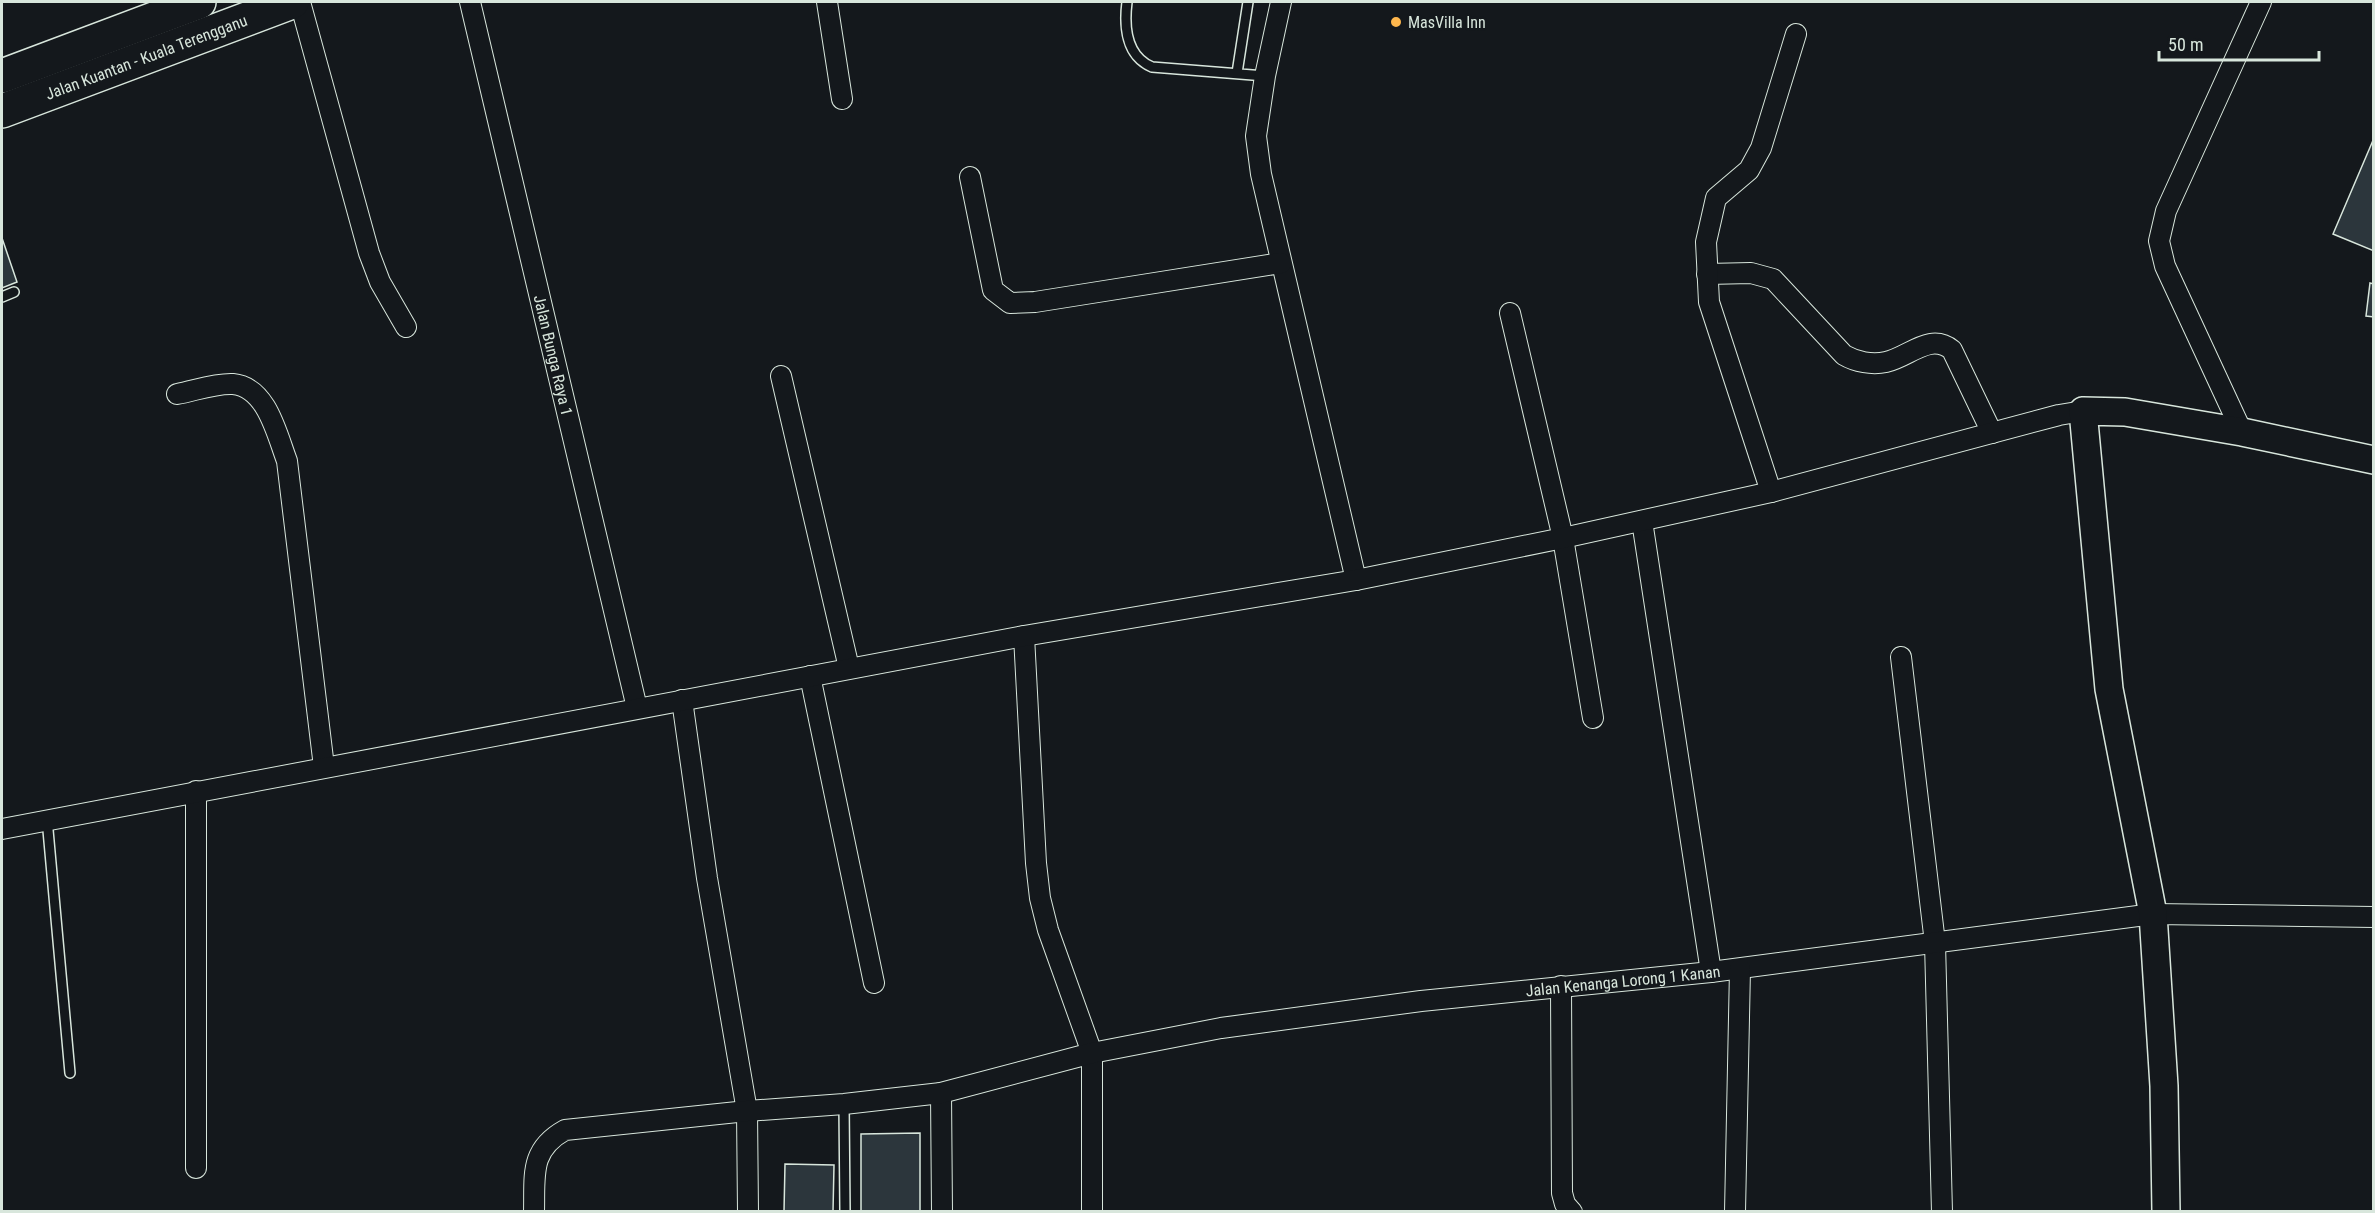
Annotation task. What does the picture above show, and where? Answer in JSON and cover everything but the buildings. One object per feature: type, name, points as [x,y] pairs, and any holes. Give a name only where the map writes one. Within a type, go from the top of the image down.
[{"type":"highway","name":"Jalan Kuantan - Kuala Terengganu","points":[[2,76],[199,2]]},
{"type":"highway","name":"Jalan Kuantan - Kuala Terengganu","points":[[2,111],[292,2]]},
{"type":"street","points":[[300,2],[369,253],[380,282],[406,327]]},
{"type":"street","name":"Jalan Bunga Raya 1","points":[[470,2],[637,708]]},
{"type":"street","points":[[827,2],[842,99]]},
{"type":"street","points":[[1281,2],[1265,76],[1256,136],[1261,174],[1281,263],[1356,580]]},
{"type":"street","points":[[2242,432],[2165,266],[2159,241],[2166,211],[2261,2]]},
{"type":"street","points":[[1770,492],[1709,302],[1706,242],[1716,198],[1749,170],[1761,148],[1796,34]]},
{"type":"street","points":[[970,177],[993,290],[1010,303],[1035,302],[1281,263]]},
{"type":"street","points":[[1707,274],[1751,273],[1773,279],[1844,355],[1857,362],[1885,363],[1931,343],[1944,344],[1952,350],[1992,433]]},
{"type":"street","points":[[1510,313],[1563,538],[1593,718]]},
{"type":"street","points":[[781,376],[849,668]]},
{"type":"street","points":[[177,394],[223,384],[248,388],[260,399],[273,424],[286,461],[324,767]]},
{"type":"street","points":[[2083,411],[2109,689],[2153,914],[2164,1086],[2166,1212]]},
{"type":"street","points":[[2,829],[849,668],[1356,580],[1563,538],[1770,492],[2059,415],[2083,411],[2125,412],[2242,432],[2373,460]]},
{"type":"street","points":[[1642,521],[1711,972]]},
{"type":"street","points":[[1024,636],[1036,863],[1040,898],[1048,930],[1092,1053],[1092,1212]]},
{"type":"street","points":[[1901,657],[1935,943],[1942,1212]]},
{"type":"street","points":[[810,676],[874,982]]},
{"type":"street","points":[[682,700],[707,878],[747,1112],[748,1212]]},
{"type":"street","points":[[196,791],[196,1168]]},
{"type":"street","name":"Jalan Kenanga Lorong 1 Kanan","points":[[534,1212],[535,1170],[538,1155],[552,1137],[565,1130],[941,1093],[1092,1053],[1221,1028],[1421,1001],[1740,969],[2153,914],[2373,917]]},
{"type":"street","points":[[1735,1212],[1740,969]]},
{"type":"street","points":[[1561,986],[1562,1193],[1565,1204],[1572,1212]]},
{"type":"street","points":[[941,1093],[942,1212]]},
{"type":"lane","points":[[1126,2],[1125,26],[1130,45],[1142,63],[1152,67],[1265,76]]},
{"type":"lane","points":[[1237,73],[1248,2]]},
{"type":"lane","points":[[2,297],[14,292]]},
{"type":"lane","points":[[47,819],[70,1073]]},
{"type":"lane","points":[[843,1104],[845,1212]]},
{"type":"place","name":"MasVilla Inn","points":[[1396,22]]}]
